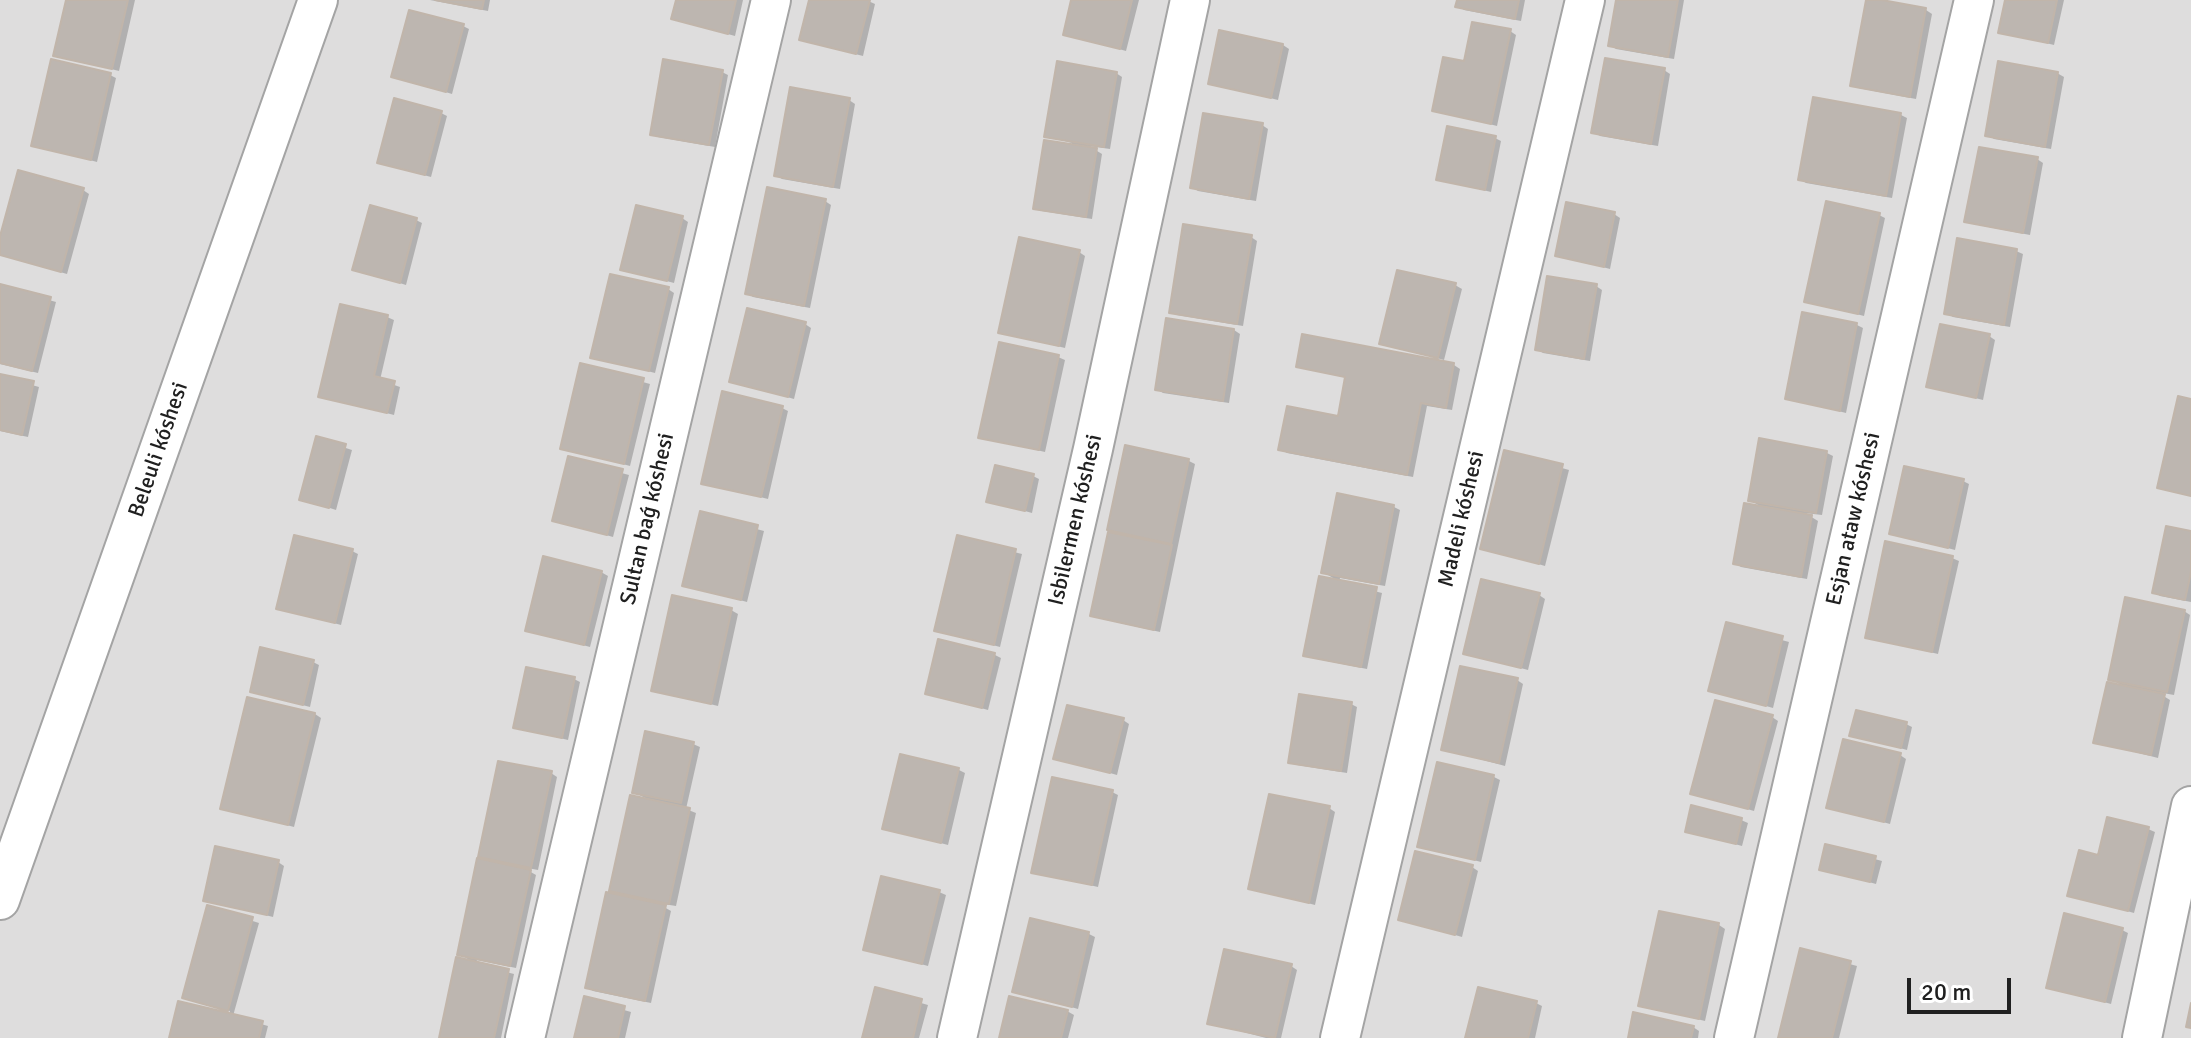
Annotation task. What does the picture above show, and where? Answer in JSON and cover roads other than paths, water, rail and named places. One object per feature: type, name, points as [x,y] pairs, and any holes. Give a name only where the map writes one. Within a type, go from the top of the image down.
[{"type":"street","name":"Beleuli kóshesi","points":[[0,900],[318,0]]},
{"type":"street","name":"Sultan baǵ kóshesi","points":[[525,1038],[771,0]]},
{"type":"street","name":"Isbilermen kóshesi","points":[[957,1038],[1093,449],[1190,0]]},
{"type":"street","name":"Madeli kóshesi","points":[[1340,1038],[1585,0]]},
{"type":"street","name":"Esjan ataw kóshesi","points":[[1734,1038],[1974,0]]},
{"type":"street","points":[[2142,1038],[2191,806]]}]
